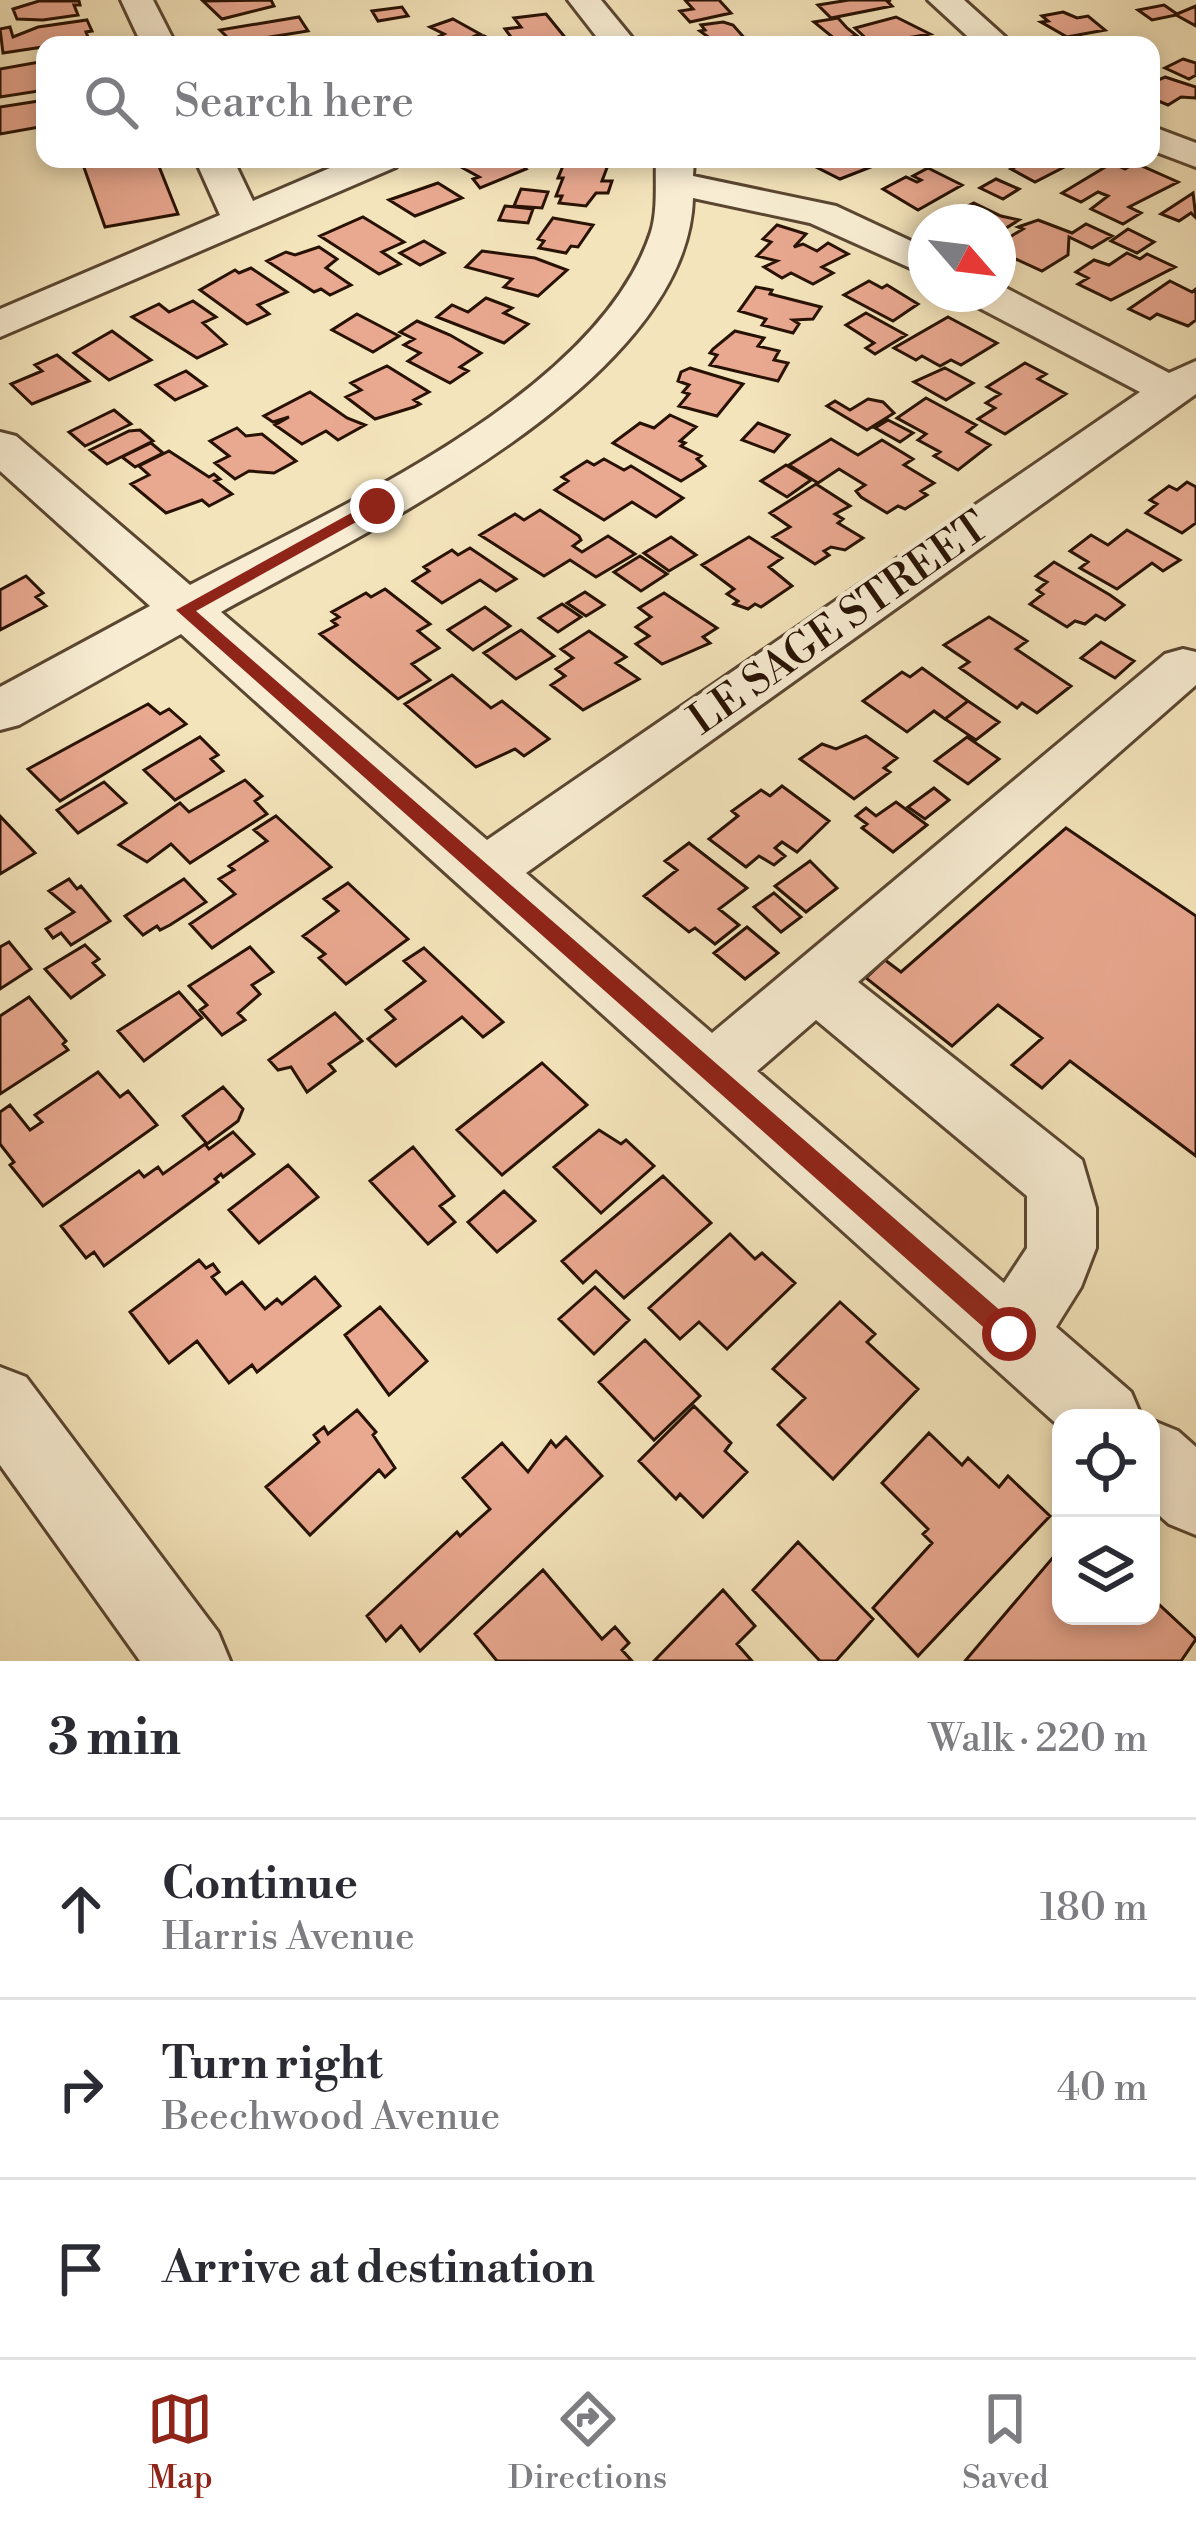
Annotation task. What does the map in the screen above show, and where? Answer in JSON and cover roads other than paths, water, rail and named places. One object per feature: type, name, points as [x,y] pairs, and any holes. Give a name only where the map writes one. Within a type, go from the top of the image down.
[{"type":"street","points":[[137,0],[155,36]]},
{"type":"street","points":[[584,0],[614,36]]},
{"type":"street","points":[[944,0],[986,36]]},
{"type":"street","points":[[1160,141],[1196,156]]},
{"type":"street","points":[[218,168],[242,218]]},
{"type":"street","points":[[0,324],[361,168]]},
{"type":"street","points":[[0,711],[467,454],[532,407],[630,309],[673,226],[677,172],[822,214],[908,255]]},
{"type":"street","points":[[1016,307],[1184,382]]},
{"type":"street","name":"LE SAGE STREET","points":[[482,874],[1184,382]]},
{"type":"street","points":[[0,446],[1096,1409]]},
{"type":"street","points":[[710,1073],[836,1000],[1183,667]]},
{"type":"street","points":[[836,1000],[1058,1181],[1067,1227],[1060,1260],[1009,1334]]},
{"type":"street","points":[[0,1403],[189,1661]]},
{"type":"street","points":[[1160,1466],[1196,1497]]}]
